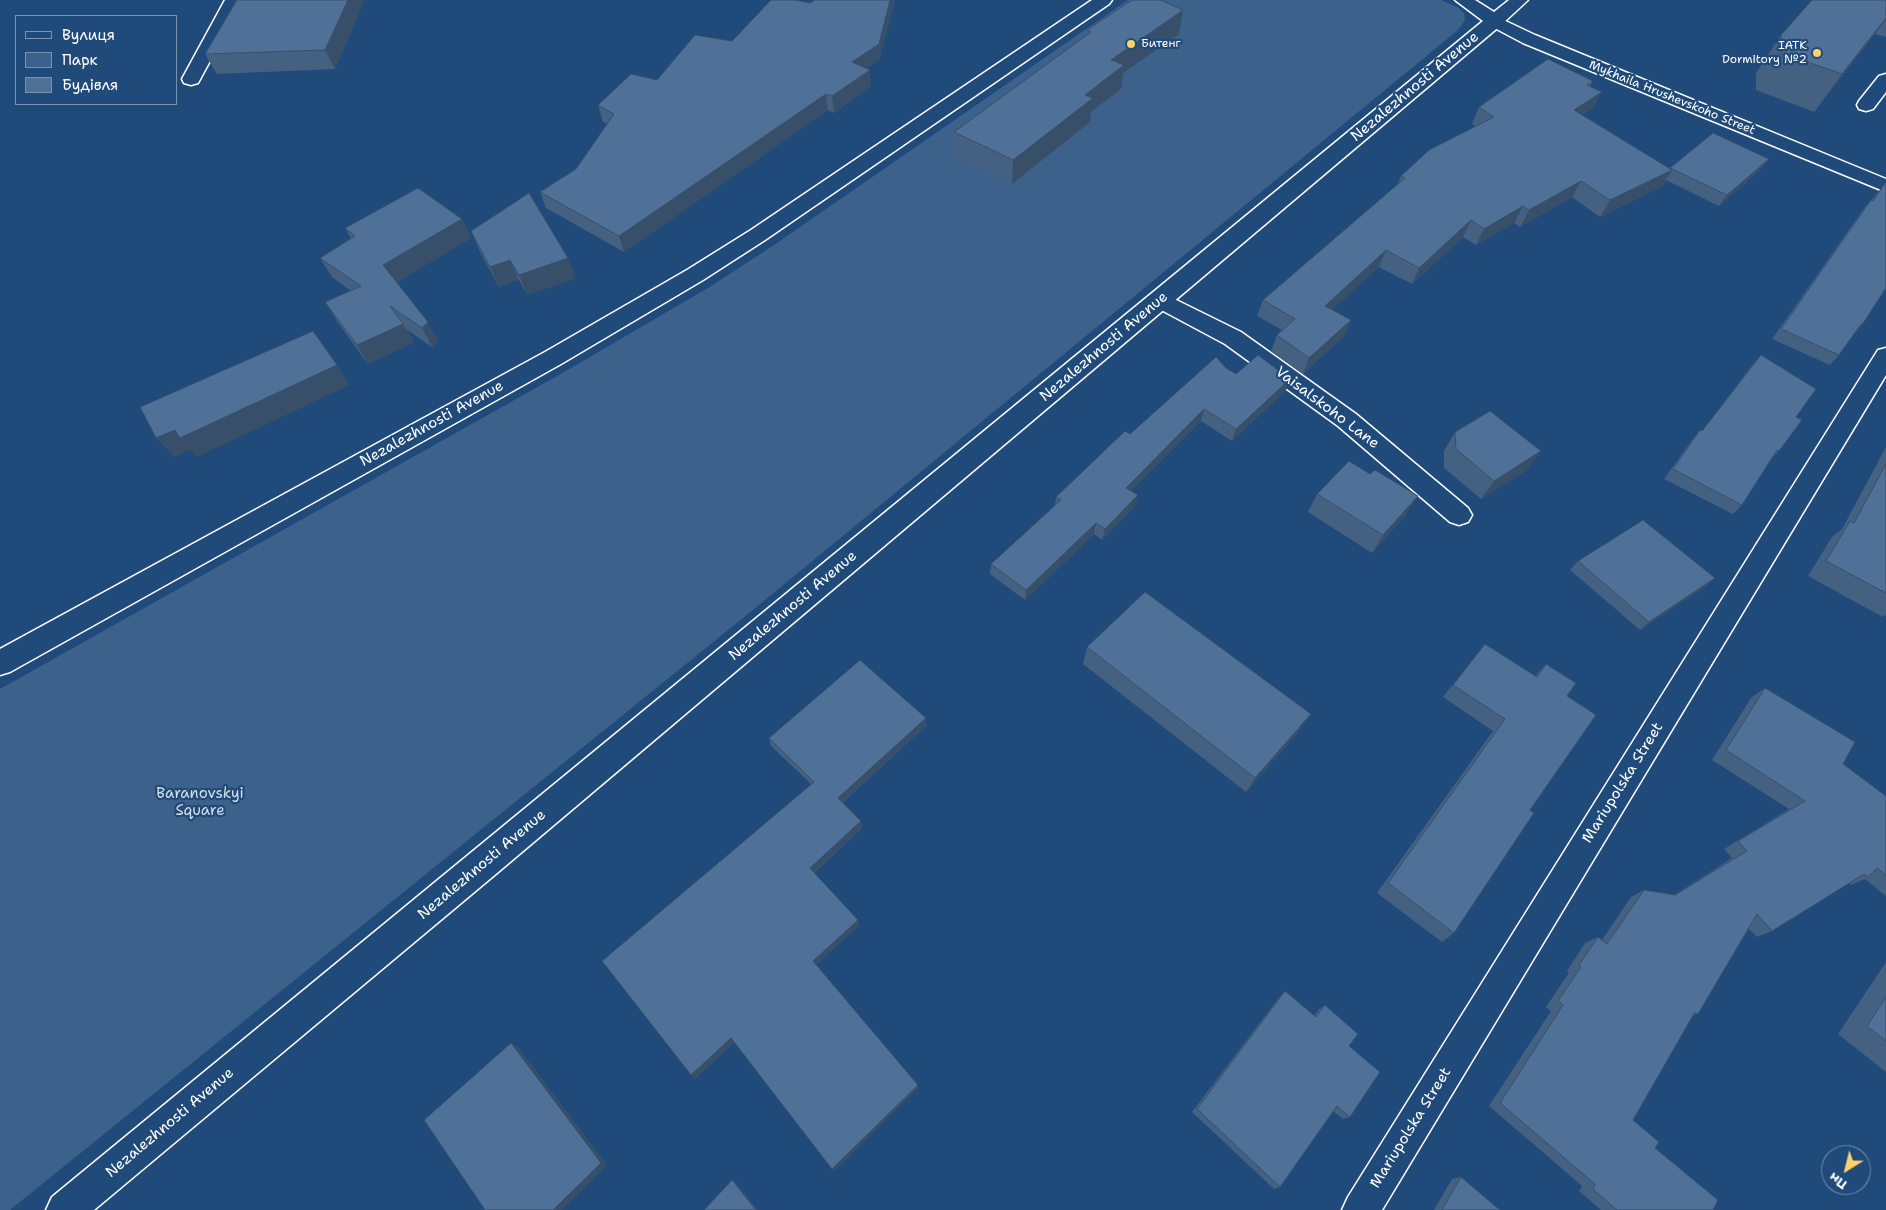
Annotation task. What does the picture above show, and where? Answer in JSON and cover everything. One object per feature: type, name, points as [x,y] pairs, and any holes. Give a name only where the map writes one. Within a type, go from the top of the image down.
[{"type":"main road","points":[[191,79],[234,0]]},
{"type":"main road","name":"Nezalezhnosti Avenue","points":[[0,664],[553,358],[696,275],[775,224],[1103,0]]},
{"type":"main road","name":"Mykhaila Hrushevskoho Street","points":[[1464,0],[1529,39],[1886,186]]},
{"type":"main road","name":"Nezalezhnosti Avenue","points":[[65,1210],[1519,0]]},
{"type":"main road","points":[[1866,105],[1886,80]]},
{"type":"main road","name":"Vaisalskoho Lane","points":[[1160,300],[1233,338],[1348,420],[1459,515]]},
{"type":"main road","name":"Mariupolska Street","points":[[1361,1210],[1886,356]]},
{"type":"green space","name":"Baranovskyi Square","points":[[1128,0],[1441,0],[1459,8],[1464,13],[1465,20],[1458,30],[748,614],[10,1210],[0,1210],[0,689],[566,371],[711,286],[774,245]]},
{"type":"building","points":[[237,0],[348,0],[325,50],[205,54]]},
{"type":"building","points":[[771,0],[795,0],[810,3],[815,0],[890,0],[879,44],[852,62],[870,70],[832,96],[826,94],[619,236],[540,192],[576,169],[614,114],[598,105],[631,74],[657,80],[695,35],[732,41]]},
{"type":"building","points":[[1132,0],[1160,0],[1183,10],[1111,60],[1124,65],[1085,95],[1093,98],[1013,160],[954,132],[1091,32],[1087,30]]},
{"type":"building","name":"IATK Dormitory №2","points":[[1812,0],[1886,0],[1886,18],[1842,74],[1782,53],[1781,35]]},
{"type":"building","points":[[1548,59],[1593,81],[1587,85],[1602,92],[1574,110],[1672,170],[1610,200],[1581,181],[1529,210],[1523,206],[1484,229],[1471,220],[1419,268],[1386,250],[1325,306],[1351,320],[1309,358],[1277,335],[1295,319],[1263,300],[1405,178],[1401,176],[1429,150],[1494,117],[1479,107]]},
{"type":"building","points":[[1713,133],[1769,159],[1727,195],[1670,168]]},
{"type":"building","points":[[1886,182],[1886,288],[1862,325],[1839,355],[1781,329],[1871,200],[1873,201]]},
{"type":"building","points":[[418,188],[462,219],[383,265],[428,322],[422,328],[390,306],[403,324],[357,345],[325,302],[361,286],[320,258],[355,236],[345,228]]},
{"type":"building","points":[[529,193],[568,258],[519,275],[510,260],[490,267],[471,231]]},
{"type":"building","points":[[313,331],[337,365],[180,438],[175,430],[156,438],[140,407]]},
{"type":"building","points":[[1258,355],[1290,379],[1236,429],[1204,409],[1126,488],[1138,495],[1105,529],[1096,523],[1026,590],[991,564],[1061,500],[1056,497],[1125,431],[1130,434],[1216,357],[1226,368],[1236,374]]},
{"type":"building","points":[[1761,355],[1816,389],[1796,417],[1802,420],[1779,451],[1777,450],[1742,505],[1673,469],[1700,430],[1702,431]]},
{"type":"building","points":[[1490,411],[1541,451],[1494,481],[1456,449],[1455,432]]},
{"type":"building","points":[[1349,461],[1370,474],[1375,470],[1418,496],[1383,535],[1317,494]]},
{"type":"building","points":[[1886,464],[1886,593],[1826,561],[1850,521],[1854,523]]},
{"type":"building","points":[[1643,520],[1715,578],[1649,622],[1578,561]]},
{"type":"building","points":[[1145,592],[1311,714],[1255,778],[1087,647]]},
{"type":"building","points":[[1485,644],[1537,677],[1546,664],[1576,683],[1567,696],[1596,715],[1530,810],[1534,813],[1454,933],[1388,883],[1505,719],[1453,685]]},
{"type":"building","points":[[860,660],[926,718],[838,798],[861,821],[810,868],[858,920],[813,961],[918,1085],[832,1169],[731,1038],[691,1075],[602,961],[814,782],[769,738]]},
{"type":"building","points":[[1765,688],[1855,742],[1843,764],[1886,796],[1886,875],[1877,868],[1868,877],[1864,874],[1772,931],[1757,914],[1698,1014],[1695,1012],[1633,1120],[1659,1142],[1655,1148],[1718,1200],[1713,1210],[1617,1210],[1593,1189],[1595,1184],[1500,1103],[1563,1005],[1558,1001],[1581,967],[1579,965],[1598,937],[1607,944],[1644,890],[1675,895],[1747,851],[1738,841],[1805,801],[1726,750]]},
{"type":"building","points":[[1285,991],[1316,1017],[1325,1005],[1358,1034],[1349,1046],[1380,1072],[1350,1117],[1337,1106],[1280,1187],[1197,1109]]},
{"type":"building","points":[[1886,997],[1886,1041],[1867,1026]]},
{"type":"building","points":[[511,1043],[601,1163],[553,1210],[485,1210],[424,1120]]},
{"type":"building","points":[[1461,1177],[1500,1210],[1442,1210]]},
{"type":"building","points":[[732,1180],[756,1210],[704,1210]]},
{"type":"place","name":"Битенг","points":[[1131,44]]},
{"type":"place","name":"IATK Dormitory №2","points":[[1817,53]]}]
